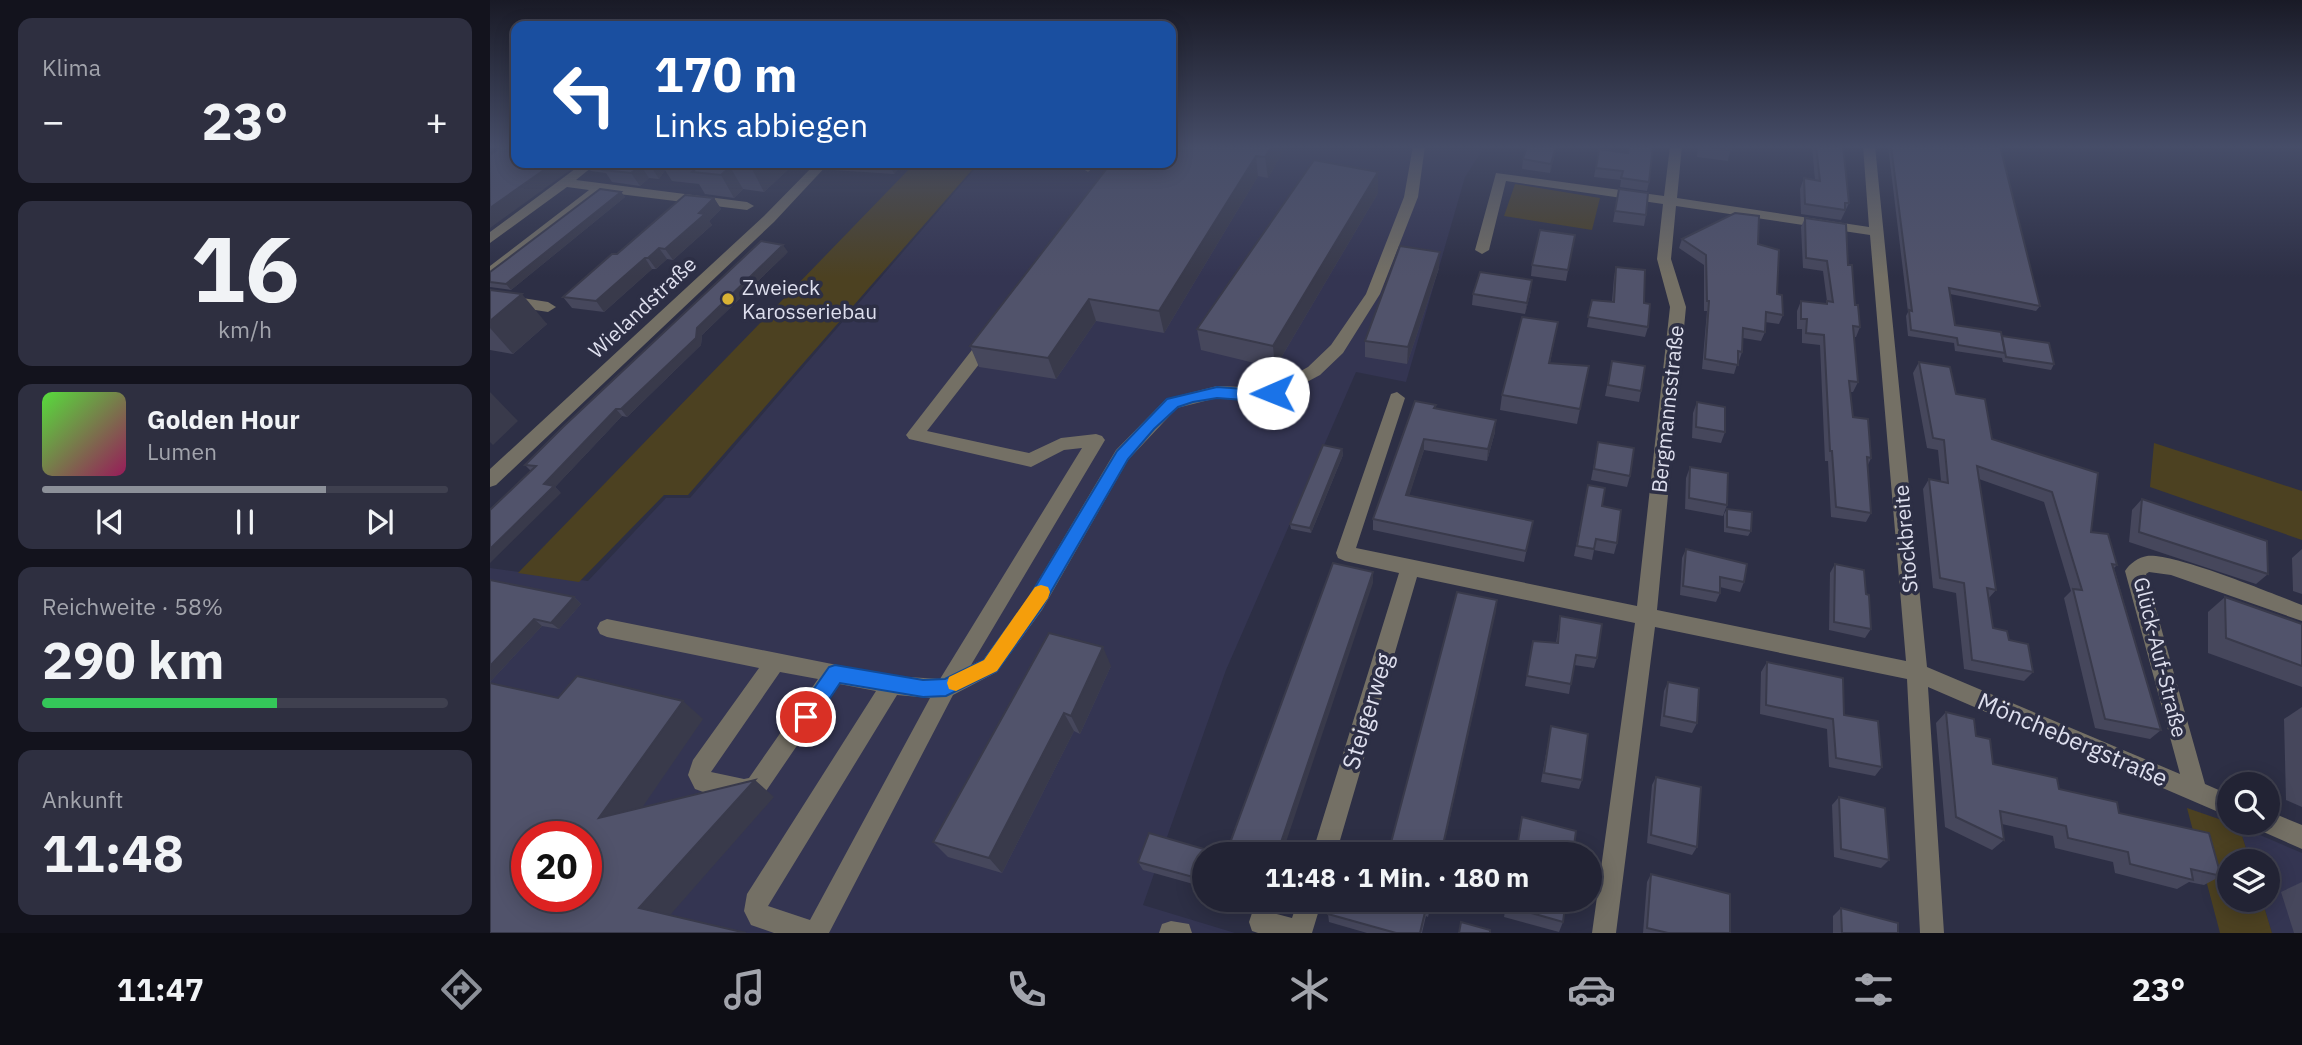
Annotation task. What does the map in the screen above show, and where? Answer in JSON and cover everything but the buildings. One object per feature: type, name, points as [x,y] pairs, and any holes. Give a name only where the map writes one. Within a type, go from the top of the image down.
[{"type":"street","points":[[490,239],[557,190]]},
{"type":"street","points":[[490,273],[598,190]]},
{"type":"street","points":[[613,190],[747,206]]},
{"type":"street","name":"Wielandstraße","points":[[490,480],[797,190]]},
{"type":"street","points":[[607,628],[923,689],[946,688],[990,666],[1035,604],[1122,455],[1172,403],[1217,392],[1258,395],[1273,393],[1314,371],[1337,349],[1373,294],[1412,190]]},
{"type":"street","points":[[1482,250],[1498,190]]},
{"type":"street","points":[[1590,190],[1877,232]]},
{"type":"street","name":"Bergmannsstraße","points":[[1604,933],[1646,618],[1678,307],[1664,258],[1672,190]]},
{"type":"street","name":"Stockbreite","points":[[1873,190],[1917,672],[1932,933]]},
{"type":"street","points":[[490,298],[548,307]]},
{"type":"street","points":[[816,933],[946,688],[1096,440],[1061,444],[1031,460],[915,435],[999,326]]},
{"type":"street","points":[[1397,398],[1345,554],[1917,672]]},
{"type":"street","name":"Glück-Auf-Straße","points":[[2196,792],[2135,571],[2147,564],[2172,566],[2302,613]]},
{"type":"street","name":"Steigerweg","points":[[1328,842],[1410,568]]},
{"type":"street","points":[[776,661],[701,767],[699,775],[703,781],[744,790],[756,786],[835,673]]},
{"type":"street","name":"Mönchebergstraße","points":[[1917,672],[2217,801]]},
{"type":"street","points":[[811,933],[760,916],[756,911],[756,902],[892,685]]},
{"type":"street","points":[[2280,828],[2302,837]]},
{"type":"street","points":[[1261,922],[1300,932],[1306,912]]},
{"type":"street","points":[[1171,933],[1180,933]]},
{"type":"shaded area","points":[[889,190],[955,190],[688,495],[664,495],[579,582],[518,573]]},
{"type":"shaded area","points":[[957,190],[1461,190],[1406,382],[1356,372],[1226,670],[1143,905],[1235,933],[490,933],[490,568],[588,581],[666,498],[690,498]]},
{"type":"shaded area","points":[[1513,190],[1549,190],[1600,198],[1592,230],[1504,216]]},
{"type":"shaded area","points":[[2154,443],[2302,491],[2302,540],[2150,487]]},
{"type":"shaded area","points":[[2187,808],[2217,818],[2217,835],[2242,835],[2246,849],[2217,849],[2217,912],[2266,912],[2272,933],[2220,933]]},
{"type":"shaded area","points":[[2242,835],[2260,835],[2302,853],[2302,933],[2272,933],[2266,912],[2280,912],[2280,849],[2246,849]]},
{"type":"slow traffic","points":[[956,683],[990,666],[1041,592]]},
{"type":"place","name":"Zweieck Karosseriebau","points":[[728,299]]},
{"type":"route","points":[[806,717],[835,673],[892,685],[923,689],[946,688],[990,666],[1035,604],[1122,455],[1149,425],[1172,403],[1192,397],[1217,392],[1258,395],[1273,393]]}]
